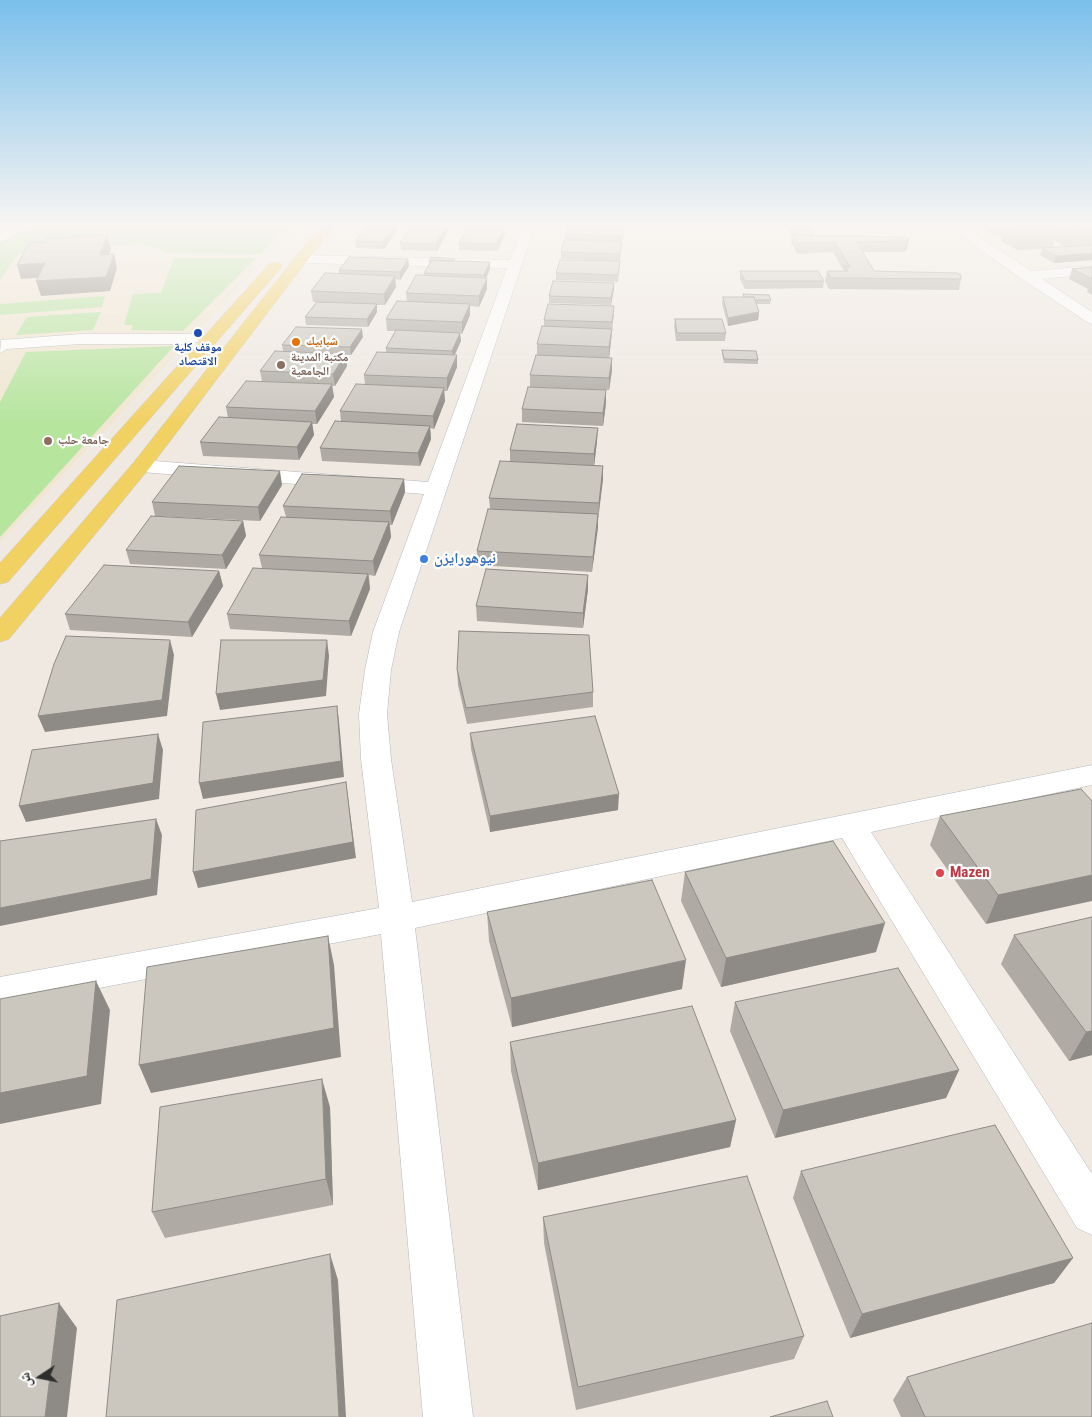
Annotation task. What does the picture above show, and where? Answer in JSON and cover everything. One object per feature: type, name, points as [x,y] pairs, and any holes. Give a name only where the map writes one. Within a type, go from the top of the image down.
[{"type":"main road","points":[[0,577],[252,291]]},
{"type":"main road","points":[[0,634],[141,466],[276,291]]},
{"type":"street","points":[[448,1417],[397,918],[376,759],[373,714],[378,670],[386,632],[506,291]]},
{"type":"street","points":[[1049,291],[1092,320]]},
{"type":"street","points":[[0,346],[81,339],[191,339]]},
{"type":"street","points":[[141,466],[437,489]]},
{"type":"street","points":[[0,992],[397,918],[1092,775]]},
{"type":"street","points":[[850,825],[1092,1214]]},
{"type":"shaded area","name":"جامعة حلب","points":[[0,291],[236,291],[0,542]]},
{"type":"green space","points":[[162,291],[223,291],[183,331],[131,330],[133,325],[124,325],[133,294],[161,293]]},
{"type":"green space","points":[[105,296],[102,307],[0,315],[0,304]]},
{"type":"green space","points":[[101,312],[93,330],[16,335],[27,317]]},
{"type":"green space","points":[[174,346],[0,537],[0,402],[26,352]]},
{"type":"building","points":[[314,291],[386,291],[384,294]]},
{"type":"building","points":[[407,291],[481,291],[479,296],[406,293]]},
{"type":"building","points":[[550,291],[612,291],[611,298],[549,296]]},
{"type":"building","points":[[743,294],[769,295],[771,300],[755,300],[754,297],[744,297]]},
{"type":"building","points":[[723,297],[754,297],[759,312],[728,318]]},
{"type":"building","points":[[397,301],[470,304],[462,322],[386,319]]},
{"type":"building","points":[[317,302],[377,304],[367,319],[305,317]]},
{"type":"building","points":[[548,304],[614,306],[612,322],[544,320]]},
{"type":"building","points":[[675,319],[722,319],[726,333],[677,333]]},
{"type":"building","points":[[542,326],[612,329],[609,347],[537,344]]},
{"type":"building","points":[[296,327],[362,329],[350,347],[282,345]]},
{"type":"building","points":[[396,330],[460,333],[452,351],[386,348]]},
{"type":"building","points":[[722,350],[756,351],[758,360],[724,359]]},
{"type":"building","points":[[275,351],[346,354],[333,374],[260,371]]},
{"type":"building","points":[[377,352],[457,355],[447,378],[364,375]]},
{"type":"building","points":[[536,355],[612,358],[609,378],[530,375]]},
{"type":"building","points":[[246,381],[332,384],[315,411],[226,407]]},
{"type":"building","points":[[356,384],[444,388],[433,416],[340,411]]},
{"type":"building","points":[[528,387],[606,390],[603,413],[522,409]]},
{"type":"building","points":[[219,417],[312,422],[297,447],[200,442]]},
{"type":"building","points":[[335,421],[430,426],[418,453],[320,448]]},
{"type":"building","points":[[517,424],[598,428],[594,454],[510,450]]},
{"type":"building","points":[[500,461],[603,466],[599,503],[489,498]]},
{"type":"building","points":[[179,466],[280,471],[258,507],[152,502]]},
{"type":"building","points":[[302,474],[404,479],[390,511],[283,506]]},
{"type":"building","points":[[488,509],[598,514],[593,557],[477,551]]},
{"type":"building","points":[[151,516],[243,521],[222,555],[126,550]]},
{"type":"building","points":[[281,517],[389,522],[373,561],[259,555]]},
{"type":"building","points":[[104,565],[219,571],[188,622],[65,614]]},
{"type":"building","points":[[253,568],[368,574],[349,621],[227,614]]},
{"type":"building","points":[[486,569],[588,575],[583,613],[476,606]]},
{"type":"building","points":[[459,631],[589,635],[593,692],[466,708],[457,669]]},
{"type":"building","points":[[66,636],[170,640],[162,700],[38,716],[54,664]]},
{"type":"building","points":[[221,640],[327,640],[323,680],[216,694]]},
{"type":"building","points":[[337,706],[341,761],[199,783],[203,722]]},
{"type":"building","points":[[595,716],[619,794],[490,816],[470,733]]},
{"type":"building","points":[[158,734],[153,783],[19,806],[32,750]]},
{"type":"building","points":[[346,782],[353,842],[193,872],[196,810]]},
{"type":"building","points":[[1081,789],[1092,801],[1092,875],[998,895],[940,816]]},
{"type":"building","points":[[156,819],[151,879],[0,908],[0,841]]},
{"type":"building","points":[[833,841],[885,923],[726,958],[685,872]]},
{"type":"building","points":[[652,880],[686,960],[511,998],[487,912]]},
{"type":"building","points":[[1092,917],[1092,1031],[1086,1032],[1014,935]]},
{"type":"building","points":[[328,936],[334,1028],[139,1065],[147,967]]},
{"type":"building","points":[[898,968],[959,1070],[783,1110],[735,1002]]},
{"type":"building","points":[[96,981],[87,1076],[0,1093],[0,999]]},
{"type":"building","points":[[692,1006],[736,1120],[538,1163],[510,1042]]},
{"type":"building","points":[[322,1079],[326,1179],[152,1212],[160,1107]]},
{"type":"building","points":[[995,1125],[1073,1258],[862,1314],[801,1171]]},
{"type":"building","points":[[747,1176],[804,1336],[578,1387],[543,1217]]},
{"type":"building","points":[[330,1254],[339,1417],[106,1417],[117,1300]]},
{"type":"building","points":[[59,1303],[45,1417],[0,1417],[0,1316]]},
{"type":"building","points":[[1092,1323],[1092,1417],[925,1417],[907,1377]]},
{"type":"building","points":[[827,1401],[833,1417],[770,1417]]},
{"type":"place","name":"موقف كلية الاقتصاد","points":[[198,333]]},
{"type":"place","name":"شبابيك","points":[[296,342]]},
{"type":"place","name":"مكتبة المدينة الجامعية","points":[[281,365]]},
{"type":"place","name":"جامعة حلب","points":[[48,441]]},
{"type":"place","name":"نيوهورايزن","points":[[424,559]]},
{"type":"place","name":"Mazen","points":[[940,873]]}]
